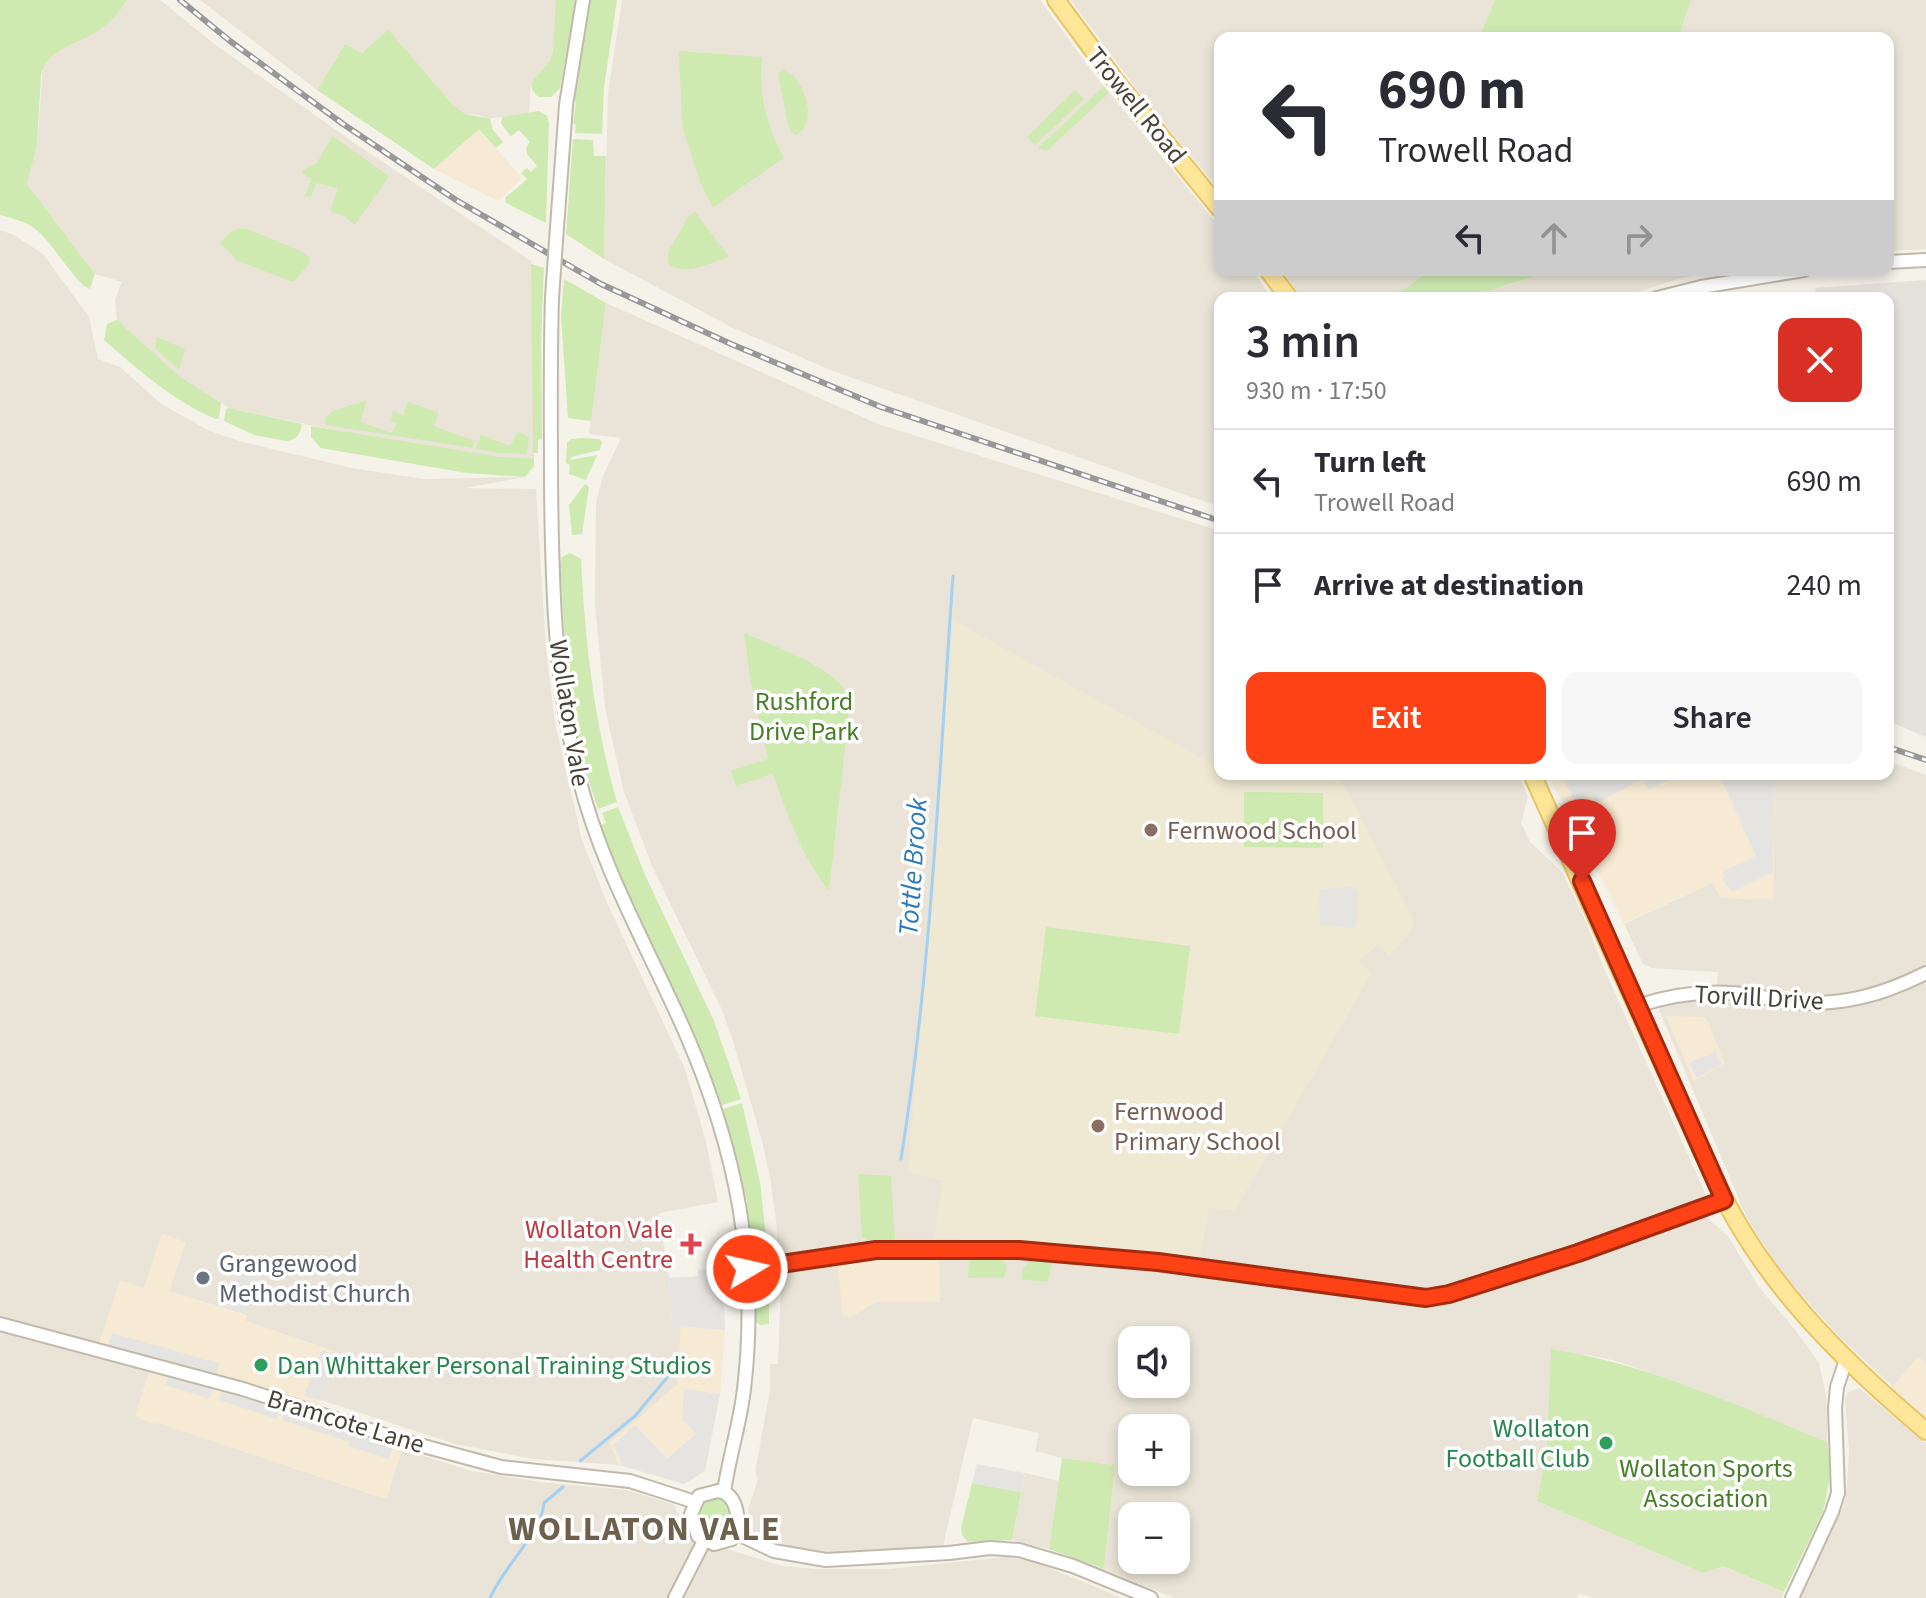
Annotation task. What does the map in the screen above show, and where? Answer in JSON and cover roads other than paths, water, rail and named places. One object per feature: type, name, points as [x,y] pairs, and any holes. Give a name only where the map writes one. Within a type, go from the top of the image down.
[{"type":"main road","name":"Trowell Road","points":[[1056,0],[1115,80],[1214,202]]},
{"type":"main road","points":[[1535,780],[1724,1200],[1764,1267],[1807,1321],[1926,1431]]},
{"type":"street","name":"Wollaton Vale","points":[[583,0],[566,105],[552,298],[552,536],[559,668],[569,738],[591,819],[610,870],[685,1031],[717,1109],[738,1191],[747,1269],[745,1386],[724,1492]]},
{"type":"street","points":[[1894,262],[1926,260]]},
{"type":"street","points":[[1681,292],[1768,276]]},
{"type":"street","name":"Torvill Drive","points":[[1637,1006],[1668,995],[1709,992],[1799,1003],[1867,998],[1891,991],[1926,973]]},
{"type":"street","points":[[747,1269],[876,1250],[1019,1250],[1158,1262],[1426,1298],[1449,1294],[1578,1253],[1724,1200]]},
{"type":"street","name":"Bramcote Lane","points":[[0,1324],[243,1389],[401,1440],[501,1467],[630,1481],[695,1502]]},
{"type":"street","points":[[1792,1598],[1826,1527],[1838,1493],[1835,1408],[1837,1387],[1846,1360]]},
{"type":"street","points":[[708,1492],[724,1492],[734,1504],[738,1524],[736,1533],[723,1543],[704,1541],[696,1533],[691,1519],[695,1502],[708,1492]]},
{"type":"street","points":[[736,1533],[774,1551],[826,1560],[990,1548],[1019,1550],[1073,1566],[1151,1598]]},
{"type":"street","points":[[675,1598],[704,1541]]},
{"type":"waterway","name":"Tottle Brook","points":[[901,1159],[927,941],[953,576]]},
{"type":"waterway","name":"Tottle Brook","points":[[580,1461],[635,1416],[670,1374]]},
{"type":"waterway","name":"Tottle Brook","points":[[490,1598],[536,1527],[544,1503],[563,1487]]},
{"type":"railway","points":[[180,0],[343,124],[456,200],[601,284],[731,344],[881,407],[1214,519]]},
{"type":"railway","points":[[1894,749],[1926,760]]},
{"type":"place","name":"Fernwood School","points":[[1151,830]]},
{"type":"place","name":"Fernwood Primary School","points":[[1098,1126]]},
{"type":"place","name":"Wollaton Vale Health Centre","points":[[691,1244]]},
{"type":"place","name":"Grangewood Methodist Church","points":[[203,1278]]},
{"type":"place","name":"Dan Whittaker Personal Training Studios","points":[[261,1365]]},
{"type":"place","name":"Wollaton Football Club","points":[[1606,1443]]},
{"type":"district","name":"WOLLATON VALE","points":[[645,1528]]},
{"type":"park label","name":"Rushford Drive Park","points":[[804,716]]},
{"type":"park label","name":"Wollaton Sports Association","points":[[1706,1483]]}]
